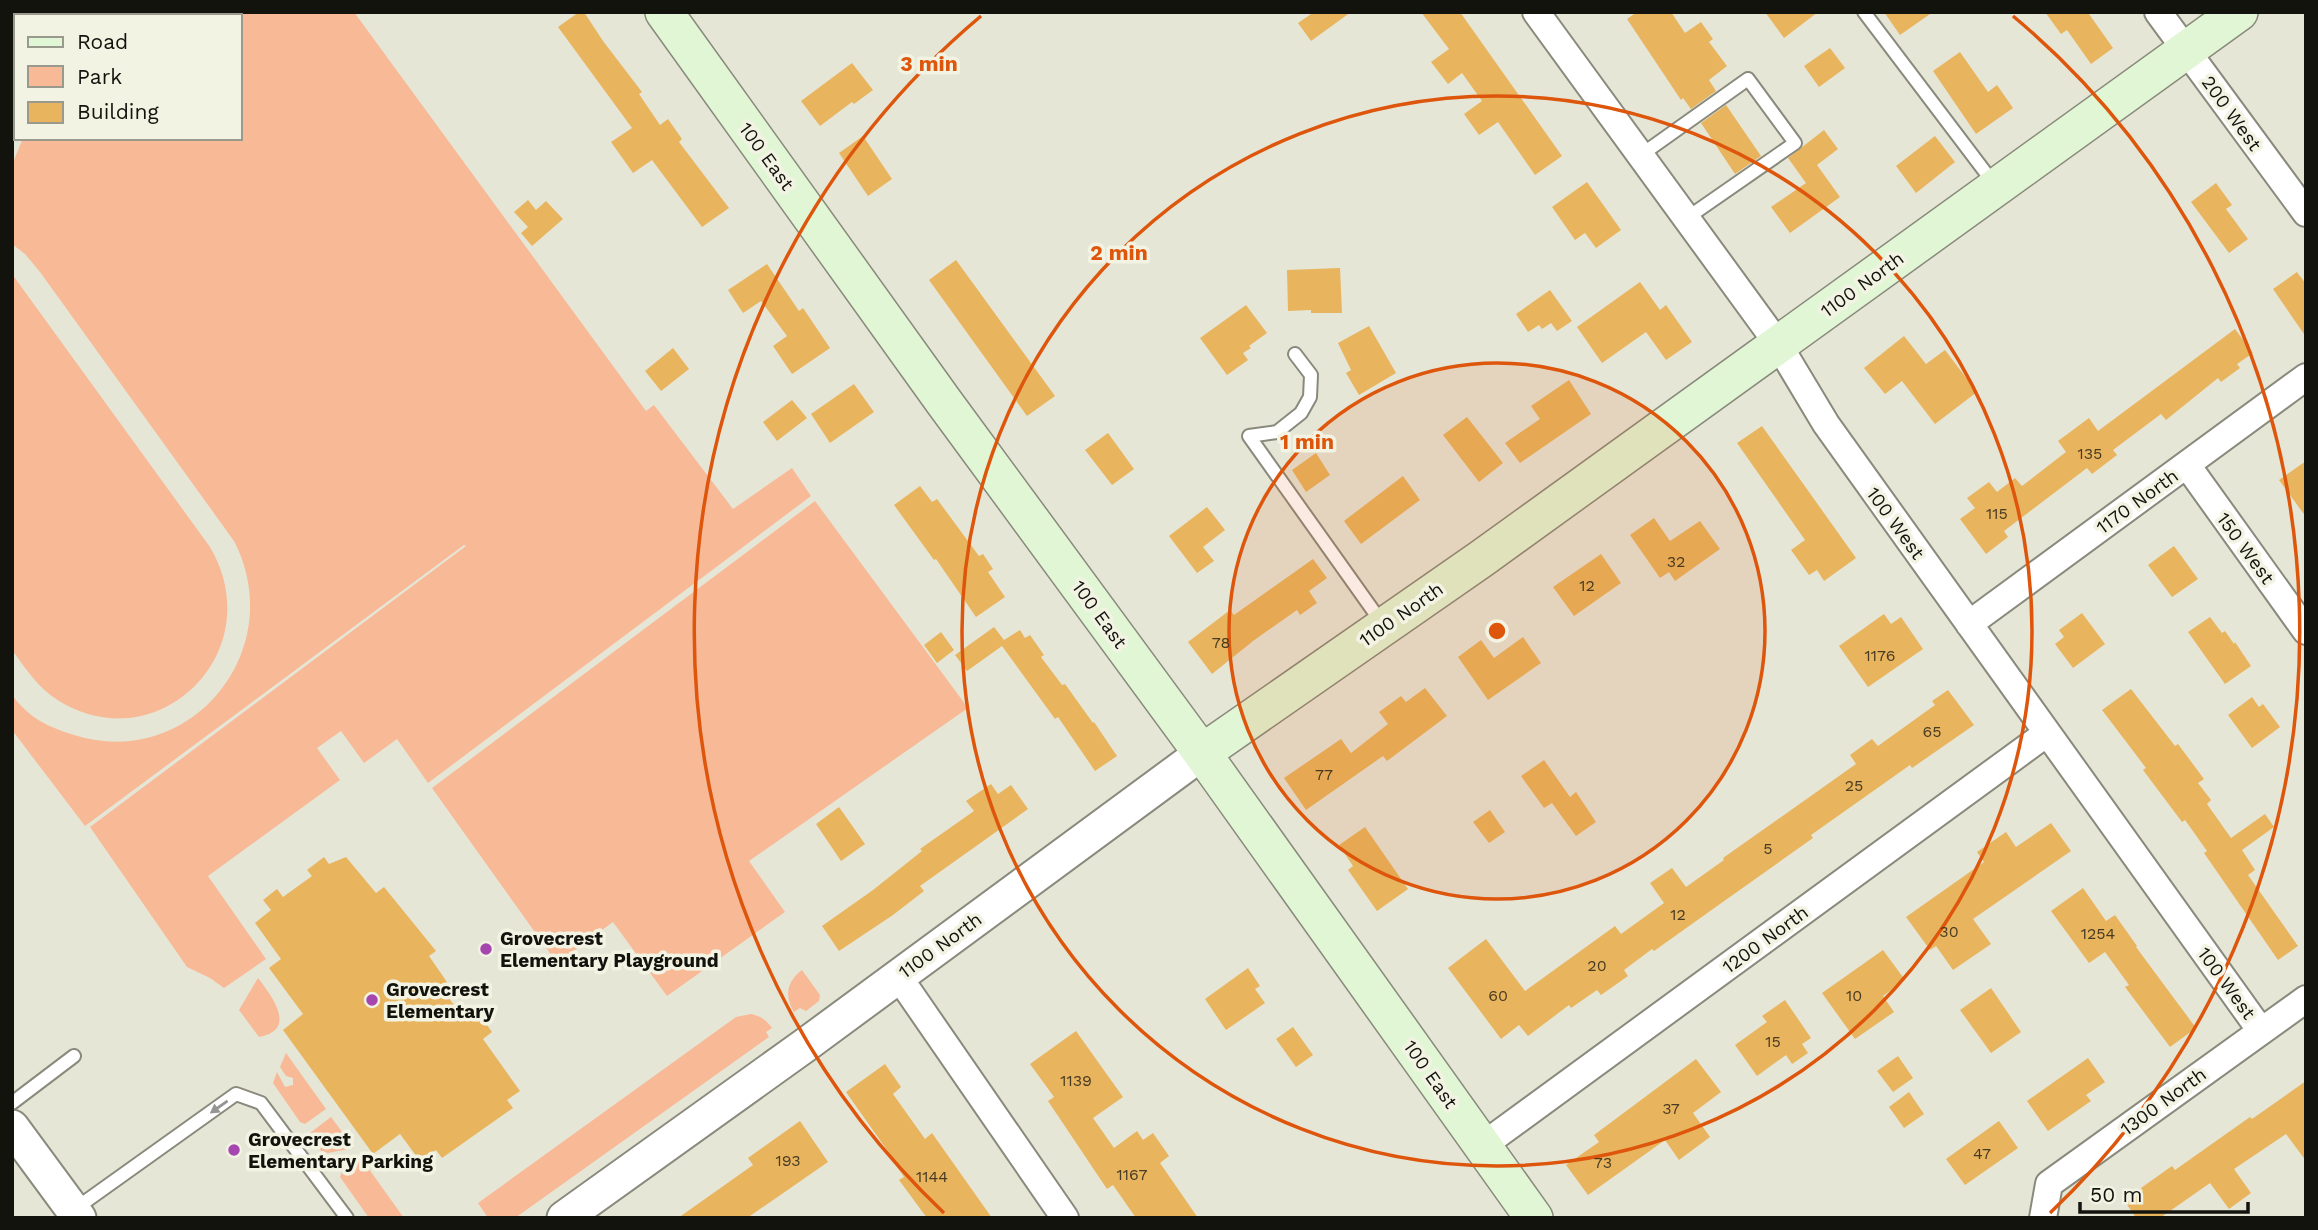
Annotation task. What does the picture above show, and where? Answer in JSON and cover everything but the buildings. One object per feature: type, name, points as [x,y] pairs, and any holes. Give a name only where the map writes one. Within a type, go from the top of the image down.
[{"type":"main road","name":"100 East","points":[[663,12],[936,391],[1202,753],[1534,1218]]},
{"type":"main road","name":"1100 North","points":[[1202,753],[1481,559],[2239,12]]},
{"type":"street","name":"100 West","points":[[1536,12],[1778,344],[1826,424],[2261,1031]]},
{"type":"street","name":"200 West","points":[[2158,12],[2306,213]]},
{"type":"street","name":"1170 North","points":[[1969,624],[2306,377]]},
{"type":"street","name":"150 West","points":[[2187,465],[2306,631]]},
{"type":"street","name":"1200 North","points":[[1482,1146],[2047,733]]},
{"type":"street","name":"1100 North","points":[[564,1218],[1202,753]]},
{"type":"street","points":[[898,976],[1065,1218]]},
{"type":"street","name":"1300 North","points":[[2043,1218],[2049,1184],[2306,999]]},
{"type":"street","points":[[12,1127],[76,1214]]},
{"type":"lane","points":[[1864,12],[1996,187]]},
{"type":"lane","points":[[1641,155],[1748,79],[1795,143],[1687,218]]},
{"type":"lane","points":[[1295,354],[1311,375],[1310,397],[1301,413],[1277,432],[1249,436],[1384,626]]},
{"type":"lane","points":[[12,1103],[74,1056]]},
{"type":"lane","points":[[76,1214],[236,1094],[261,1103],[346,1218]]},
{"type":"green space","points":[[354,12],[646,411],[654,405],[733,509],[792,468],[811,496],[428,783],[397,739],[364,763],[341,731],[317,748],[340,780],[208,876],[266,959],[224,988],[187,967],[90,827],[466,546],[85,826],[12,730],[12,695],[25,710],[40,721],[74,735],[117,742],[156,735],[191,718],[219,692],[239,660],[249,622],[248,582],[234,541],[40,272],[25,254],[12,244],[12,165],[22,140],[242,140],[242,14],[214,14]]},
{"type":"green space","points":[[12,274],[210,547],[225,586],[226,624],[215,658],[195,686],[167,707],[133,717],[97,716],[52,696],[27,671],[12,650]]},
{"type":"green space","points":[[815,501],[968,708],[749,861],[785,912],[667,996],[613,922],[557,963],[432,788]]},
{"type":"green space","points":[[802,970],[820,995],[819,1001],[806,1011],[800,1008],[794,1012],[789,1000],[789,989],[793,979]]},
{"type":"green space","points":[[258,978],[275,1003],[280,1020],[271,1033],[259,1037],[239,1010]]},
{"type":"green space","points":[[751,1014],[763,1019],[772,1028],[766,1032],[769,1037],[515,1218],[488,1218],[478,1203],[736,1017]]},
{"type":"green space","points":[[286,1053],[326,1109],[305,1124],[300,1122],[273,1083],[277,1072],[285,1087],[293,1085],[293,1078],[286,1076],[280,1067]]},
{"type":"green space","points":[[331,1117],[354,1148],[328,1153],[321,1151],[310,1133]]},
{"type":"green space","points":[[361,1158],[404,1218],[369,1218],[340,1177],[342,1171]]},
{"type":"place","name":"Grovecrest Elementary Playground","points":[[486,949]]},
{"type":"place","name":"Grovecrest Elementary","points":[[372,1000]]},
{"type":"place","name":"Grovecrest Elementary Parking","points":[[234,1150]]}]
